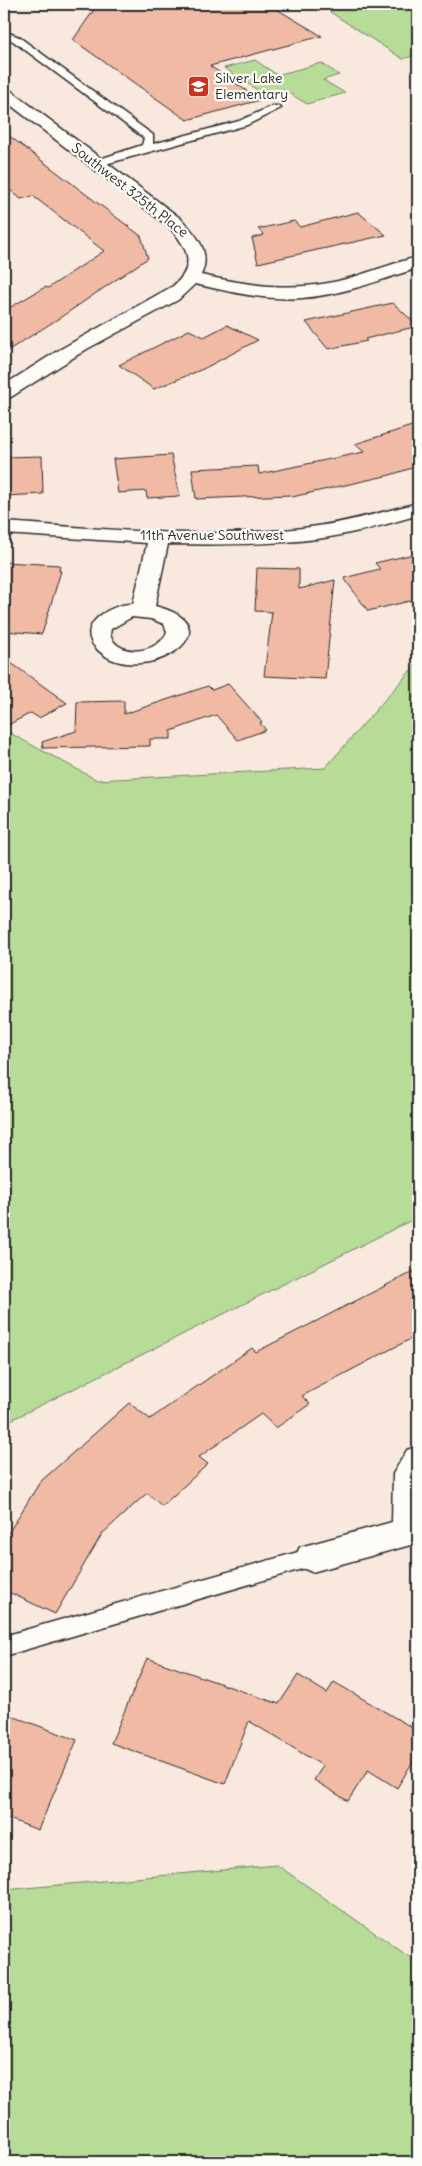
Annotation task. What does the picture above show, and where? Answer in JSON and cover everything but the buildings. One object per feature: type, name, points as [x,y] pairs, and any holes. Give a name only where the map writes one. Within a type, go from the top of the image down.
[{"type":"street","name":"Southwest 325th Place","points":[[4,93],[98,163],[174,222],[191,238],[196,255],[191,278]]},
{"type":"street","points":[[4,393],[170,296],[191,278],[254,291],[286,293],[319,290],[351,284],[418,262]]},
{"type":"street","name":"11th Avenue Southwest","points":[[4,528],[159,537],[267,537],[361,526],[418,509]]},
{"type":"street","points":[[144,610],[159,537]]},
{"type":"street","points":[[312,1557],[413,1539],[409,1474],[418,1460]]},
{"type":"lane","points":[[4,34],[16,39],[145,133],[148,137],[148,143],[147,147],[141,150]]},
{"type":"lane","points":[[98,163],[243,123],[276,108]]},
{"type":"lane","points":[[4,1646],[312,1557]]},
{"type":"green space","points":[[340,4],[418,4],[418,54],[403,59],[330,12],[332,6]]},
{"type":"green space","points":[[255,60],[277,75],[321,63],[339,75],[323,80],[345,93],[307,104],[284,90],[265,95],[224,68]]},
{"type":"green space","points":[[418,662],[418,1217],[7,1422],[4,1427],[4,730],[97,780],[325,768]]},
{"type":"green space","points":[[277,1865],[418,1963],[418,2162],[4,2162],[4,1890]]},
{"type":"place","name":"Silver Lake Elementary","points":[[199,86]]}]
